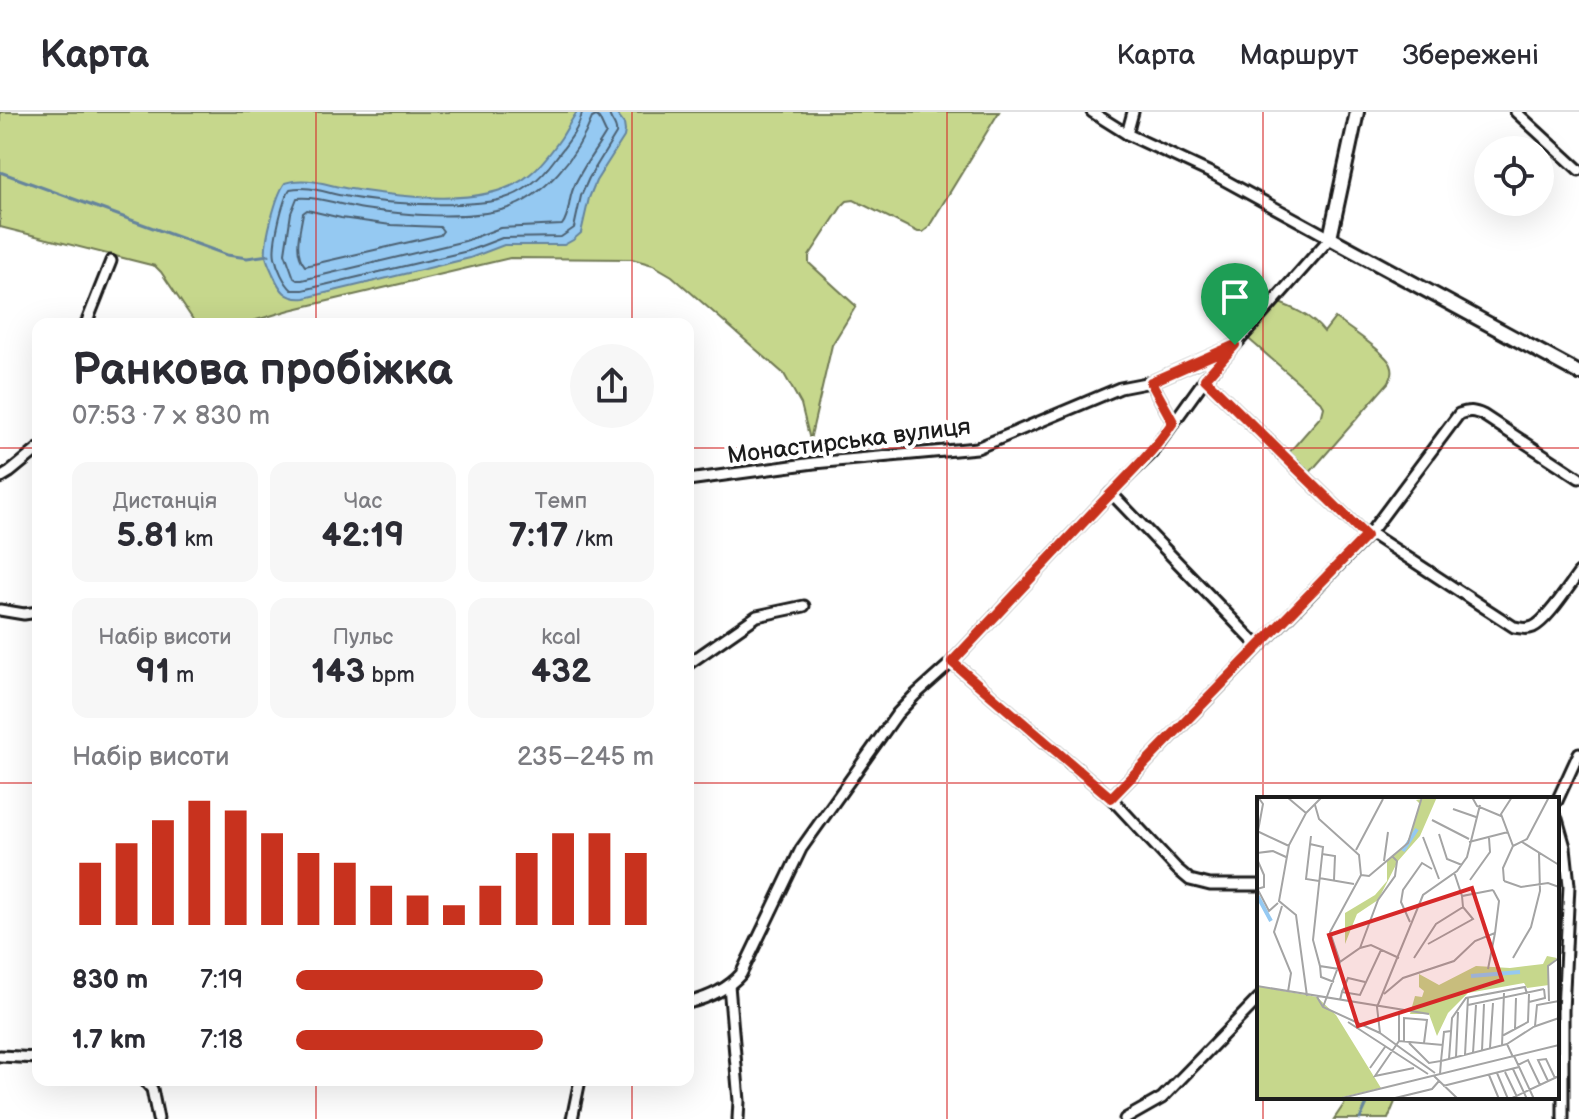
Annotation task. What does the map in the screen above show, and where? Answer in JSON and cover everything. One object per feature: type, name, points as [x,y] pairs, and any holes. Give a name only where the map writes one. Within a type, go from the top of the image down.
[{"type":"street","points":[[1092,112],[1127,134],[1215,175],[1579,373]]},
{"type":"street","points":[[1127,134],[1133,112]]},
{"type":"street","points":[[694,1001],[729,985],[741,974],[808,838],[897,714],[952,662],[1151,454],[1205,379],[1330,238],[1357,112]]},
{"type":"street","points":[[1516,112],[1579,170]]},
{"type":"street","points":[[88,318],[111,261]]},
{"type":"street","name":"Монастирська вулиця","points":[[694,479],[814,463],[977,448],[1120,388],[1151,382],[1235,345]]},
{"type":"street","points":[[1205,379],[1368,534],[1514,627],[1535,627],[1579,573]]},
{"type":"street","points":[[1151,382],[1173,422]]},
{"type":"street","points":[[1111,798],[1368,534],[1459,414],[1474,411],[1483,415],[1579,478]]},
{"type":"street","points":[[0,478],[32,454]]},
{"type":"street","points":[[1111,493],[1258,646]]},
{"type":"street","points":[[694,660],[757,616],[804,606]]},
{"type":"street","points":[[0,610],[32,613]]},
{"type":"street","points":[[952,662],[1111,798],[1190,880],[1210,885],[1257,885]]},
{"type":"street","points":[[1559,797],[1579,753]]},
{"type":"street","points":[[1559,826],[1565,847],[1569,885],[1563,1011],[1563,1119]]},
{"type":"street","points":[[729,985],[738,1119]]},
{"type":"street","points":[[1125,1119],[1162,1098],[1257,1000]]},
{"type":"street","points":[[0,1056],[32,1058]]},
{"type":"street","points":[[149,1086],[158,1119]]},
{"type":"street","points":[[572,1119],[579,1086]]},
{"type":"green space","points":[[0,112],[999,112],[923,232],[854,200],[847,201],[809,256],[809,263],[856,306],[832,345],[810,440],[801,404],[784,374],[672,276],[653,265],[632,259],[510,258],[263,318],[192,318],[155,266],[0,227]]},
{"type":"green space","points":[[1274,301],[1295,309],[1324,332],[1335,318],[1382,354],[1392,370],[1388,383],[1306,477],[1285,457],[1322,415],[1324,407],[1244,335]]},
{"type":"green space","points":[[1348,1099],[1396,1099],[1388,1119],[1334,1119]]},
{"type":"water","points":[[577,112],[615,112],[625,131],[596,181],[581,233],[573,240],[564,245],[504,245],[470,258],[305,298],[288,296],[278,285],[267,261],[266,249],[275,208],[285,183],[310,181],[418,197],[491,193],[512,186],[534,171],[554,148]]},
{"type":"waterway","points":[[0,172],[227,255],[247,258],[269,255]]},
{"type":"waterway","points":[[1360,1119],[1369,1099]]},
{"type":"route","points":[[1235,345],[1205,379],[1366,536],[1111,798],[952,662],[1162,440],[1173,422],[1151,382],[1235,345]]}]
